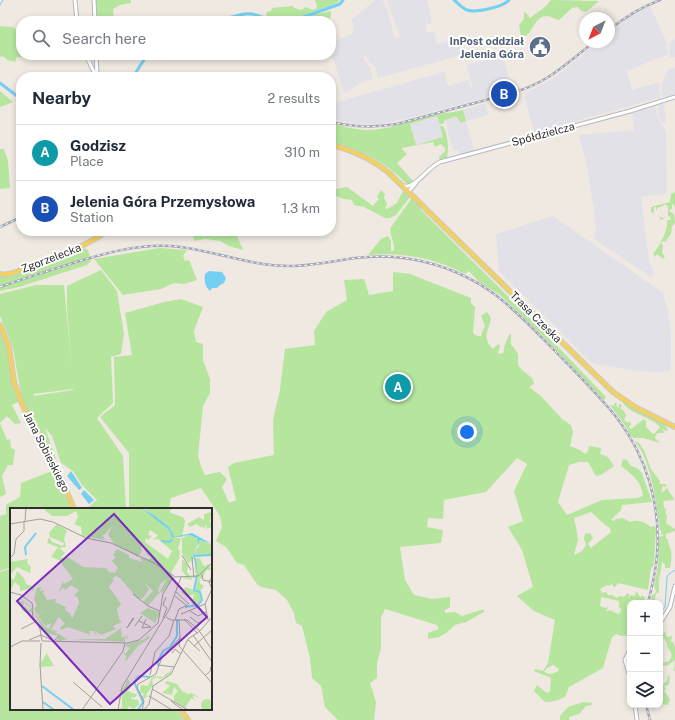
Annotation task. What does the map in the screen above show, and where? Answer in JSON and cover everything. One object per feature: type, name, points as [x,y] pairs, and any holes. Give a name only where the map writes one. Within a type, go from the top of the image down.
[{"type":"main road","points":[[336,146],[367,158],[390,173],[409,191]]},
{"type":"main road","name":"Trasa Czeska","points":[[409,191],[611,390],[633,406],[675,427]]},
{"type":"main road","name":"Zgorzelecka","points":[[0,272],[8,274],[15,272],[74,250],[100,236]]},
{"type":"main road","name":"Jana Sobieskiego","points":[[0,326],[9,347],[14,382],[21,401],[37,437],[59,473],[74,508]]},
{"type":"main road","points":[[181,710],[188,720]]},
{"type":"street","points":[[75,0],[77,16]]},
{"type":"street","points":[[94,0],[95,16]]},
{"type":"street","points":[[89,60],[96,72]]},
{"type":"street","points":[[96,60],[98,72]]},
{"type":"street","name":"Spółdzielcza","points":[[409,191],[432,166],[440,162],[630,111],[675,97]]},
{"type":"street","name":"Spółdzielcza","points":[[404,186],[407,187],[417,182]]},
{"type":"street","points":[[409,191],[412,185]]},
{"type":"street","points":[[663,618],[670,607],[675,586]]},
{"type":"street","points":[[627,656],[625,660],[627,667]]},
{"type":"street","points":[[635,708],[637,720]]},
{"type":"shaded area","points":[[375,0],[382,0],[387,7],[393,33],[396,39],[400,37],[387,0],[427,0],[432,23],[425,25],[427,33],[434,31],[437,44],[458,39],[462,55],[378,78],[375,66],[368,60],[366,55],[363,56],[365,62],[370,67],[373,79],[358,84],[348,92],[344,93],[334,60],[336,60],[336,41],[351,34],[354,30],[351,20]]},
{"type":"shaded area","points":[[650,6],[667,43],[668,54],[627,71],[632,90],[661,82],[659,88],[661,97],[534,133],[524,94],[554,78],[591,48],[615,48],[615,28],[629,17]]},
{"type":"shaded area","points":[[675,39],[675,57],[670,58],[669,44]]},
{"type":"shaded area","points":[[503,55],[511,86],[496,90],[497,94],[383,124],[356,124],[336,120],[336,103],[444,72],[448,86],[469,80],[471,90],[473,88],[466,65]]},
{"type":"shaded area","points":[[675,68],[675,94],[663,97],[661,87],[663,80],[669,69]]},
{"type":"shaded area","points":[[485,103],[488,115],[466,121],[463,110]]},
{"type":"shaded area","points":[[664,104],[666,122],[662,123],[659,117],[658,105]]},
{"type":"shaded area","points":[[655,106],[658,118],[666,132],[667,191],[665,194],[645,196],[641,198],[649,261],[654,272],[651,277],[594,239],[596,232],[594,205],[587,165],[579,135],[634,130],[632,113]]},
{"type":"shaded area","points":[[437,116],[443,137],[416,145],[410,124]]},
{"type":"shaded area","points":[[456,116],[459,123],[466,121],[474,150],[460,154],[458,149],[454,150],[448,134],[447,124],[444,122]]},
{"type":"shaded area","points":[[553,216],[663,293],[668,311],[671,333],[671,367],[669,371],[639,371],[593,364],[499,271],[496,234]]},
{"type":"green space","points":[[95,0],[131,0],[131,3],[120,5],[113,9],[114,16],[96,16]]},
{"type":"green space","points":[[315,0],[340,0],[337,3],[302,16],[266,16],[267,12],[271,11],[272,8],[293,6],[294,8],[301,10],[306,7],[312,10],[316,9],[317,6]]},
{"type":"green space","points":[[551,0],[599,1],[586,12],[581,11],[578,7],[572,8],[559,20],[544,16],[536,22],[528,34],[521,38],[519,25],[524,19],[524,12],[530,18],[545,7]]},
{"type":"green space","points":[[331,11],[331,16],[311,16]]},
{"type":"green space","points":[[0,26],[12,27],[16,29],[15,62],[7,60],[2,56],[0,57]]},
{"type":"green space","points":[[0,91],[13,102],[0,107]]},
{"type":"green space","points":[[463,110],[466,121],[460,123],[456,116],[444,121],[444,123],[440,125],[437,116],[410,124],[416,145],[443,137],[440,126],[443,126],[447,137],[448,150],[447,158],[440,160],[439,157],[445,151],[445,148],[441,144],[435,147],[433,142],[402,148],[407,154],[397,163],[413,181],[409,184],[385,165],[373,158],[361,152],[336,144],[336,124],[349,128],[367,130],[395,126],[430,116]]},
{"type":"green space","points":[[0,149],[4,149],[8,161],[10,188],[0,189]]},
{"type":"green space","points":[[347,187],[373,206],[379,199],[377,197],[381,190],[385,194],[384,198],[387,204],[385,208],[387,209],[397,203],[403,191],[410,197],[396,215],[390,218],[385,218],[364,207],[354,205],[352,200],[336,196],[336,189]]},
{"type":"green space","points":[[675,192],[675,208],[672,204],[672,209],[670,209],[670,212],[674,214],[675,223],[672,226],[671,234],[665,242],[663,241],[661,243],[665,233],[667,220],[671,220],[670,216],[668,217],[668,206],[664,204],[663,206],[657,208],[657,210],[656,207],[654,207],[654,213],[651,212],[651,207],[670,202],[671,194]]},
{"type":"green space","points":[[412,198],[420,205],[421,210],[539,327],[606,397],[604,400],[539,332],[500,295],[478,281],[469,271],[465,274],[454,268],[430,260],[406,255],[368,255],[381,239],[388,236],[391,241],[391,251],[394,251],[391,227]]},
{"type":"green space","points":[[193,236],[237,236],[243,250],[229,246],[220,241],[205,239],[194,241]]},
{"type":"green space","points":[[661,243],[663,245],[662,253],[665,256],[663,259],[657,254],[655,257],[653,254]]},
{"type":"green space","points":[[84,248],[88,250],[90,257],[0,286],[0,277],[8,276],[69,255]]},
{"type":"green space","points":[[159,248],[187,250],[183,256],[185,261],[189,260],[197,280],[184,284],[174,283],[161,289],[123,295],[94,259]]},
{"type":"green space","points":[[91,259],[87,265],[19,287],[0,291],[0,287]]},
{"type":"green space","points":[[101,270],[117,291],[124,334],[121,354],[111,357],[113,403],[97,418],[123,456],[126,508],[87,508],[97,500],[82,485],[73,471],[61,463],[52,436],[45,428],[56,459],[54,459],[36,431],[21,395],[13,348],[0,316],[0,294],[36,285],[64,285],[72,370],[67,308],[67,286]],"holes":[[[73,389],[73,390],[34,396],[33,394]]]},
{"type":"green space","points":[[393,272],[410,274],[471,298],[471,303],[475,307],[473,333],[477,336],[481,336],[485,325],[481,316],[487,312],[491,318],[487,341],[493,349],[498,344],[500,346],[498,353],[501,354],[504,352],[504,347],[509,335],[511,334],[511,344],[518,354],[518,365],[533,379],[534,384],[529,387],[541,396],[562,419],[571,425],[573,432],[570,446],[585,454],[588,451],[589,446],[601,448],[600,454],[608,457],[614,466],[601,475],[596,476],[588,462],[579,462],[569,465],[558,502],[567,515],[602,500],[637,498],[643,496],[636,479],[621,466],[623,459],[627,460],[631,466],[637,468],[642,473],[652,502],[622,505],[621,510],[611,520],[614,521],[616,519],[623,518],[630,522],[641,522],[656,528],[654,564],[651,569],[648,590],[618,583],[614,587],[611,583],[610,586],[607,585],[600,589],[602,593],[606,592],[608,595],[612,595],[617,598],[619,596],[624,597],[628,593],[630,596],[628,597],[629,598],[631,595],[635,596],[637,592],[641,598],[641,596],[644,596],[645,600],[627,600],[627,635],[621,636],[616,634],[612,637],[603,668],[569,687],[565,697],[545,702],[534,691],[537,685],[547,693],[550,692],[551,678],[534,671],[535,669],[543,671],[548,663],[555,620],[534,611],[517,596],[533,587],[522,550],[508,527],[523,521],[514,491],[527,464],[517,458],[486,492],[444,500],[443,519],[428,518],[427,527],[443,530],[441,543],[400,547],[405,580],[414,595],[432,599],[450,597],[450,607],[445,610],[445,613],[455,612],[462,616],[481,610],[484,610],[484,612],[466,622],[455,625],[439,637],[428,639],[428,633],[439,629],[437,625],[385,609],[381,618],[381,648],[377,663],[377,678],[370,683],[376,702],[374,720],[338,720],[325,707],[321,686],[312,678],[310,658],[302,626],[296,623],[294,613],[287,600],[276,590],[261,587],[257,584],[244,565],[237,563],[226,547],[216,541],[222,527],[220,516],[201,488],[171,498],[169,508],[129,508],[129,453],[100,417],[115,405],[114,357],[132,355],[125,313],[164,302],[181,299],[203,307],[194,331],[196,342],[203,344],[203,360],[210,379],[210,393],[203,406],[198,456],[205,475],[220,472],[227,479],[222,487],[229,503],[236,500],[228,467],[234,463],[274,455],[273,420],[280,390],[285,349],[315,345],[314,331],[326,312],[347,300],[344,280],[364,279],[369,295],[393,291]],"holes":[[[591,512],[610,528],[611,532],[591,548],[588,544],[593,538],[590,533],[585,534],[584,538],[586,545],[582,551],[574,555],[578,540],[574,518]],[[601,597],[619,601],[619,607],[621,609],[620,613],[618,614],[610,610],[607,611],[606,610],[609,607],[605,608],[600,606]],[[553,665],[559,669],[557,672],[550,674],[544,672],[547,668]]]},
{"type":"green space","points":[[0,330],[8,350],[20,401],[12,405],[21,423],[15,424],[7,416],[0,423]]},
{"type":"green space","points":[[623,402],[639,412],[654,418],[653,419],[663,422],[668,430],[666,431],[663,429],[665,433],[658,433],[655,436],[660,443],[643,438],[634,438],[630,435],[627,428],[610,405],[615,407],[614,403],[616,403],[618,408],[619,404],[621,404],[622,406],[620,408],[624,411],[626,416],[624,419],[626,422],[630,422],[631,424],[629,427],[631,429],[644,419],[646,421],[646,427],[653,434],[660,427],[651,420],[629,409]]},
{"type":"green space","points":[[0,423],[7,440],[10,439],[11,448],[15,450],[13,465],[8,465],[2,476],[6,494],[0,497]]},
{"type":"green space","points":[[635,442],[639,443],[644,450],[651,469],[660,481],[660,484],[666,484],[666,487],[663,486],[661,492],[667,488],[674,499],[663,501],[666,510],[665,513],[667,515],[666,523],[675,529],[675,531],[666,534],[666,539],[668,539],[671,551],[670,568],[665,568],[665,564],[662,562],[659,579],[659,592],[656,594],[655,600],[651,600],[652,595],[655,594],[656,591],[654,585],[658,567],[659,537],[664,535],[660,535],[662,532],[660,530],[649,471],[641,450]]},
{"type":"green space","points":[[57,469],[74,508],[10,508],[10,567],[0,571],[0,516],[6,514],[6,505],[20,497],[21,483]]},
{"type":"green space","points":[[10,568],[10,710],[177,710],[184,720],[0,720],[0,572]]},
{"type":"green space","points":[[665,632],[667,637],[672,636],[671,642],[673,642],[675,647],[675,660],[667,666],[663,665],[663,663],[669,661],[672,655],[664,638],[663,639],[663,634]]},
{"type":"green space","points":[[668,675],[670,676],[669,685],[664,686],[666,689],[664,691],[670,699],[668,705],[663,704],[663,684],[667,681]]},
{"type":"green space","points":[[583,702],[592,703],[592,705],[586,706],[579,714],[569,717],[569,720],[560,720],[560,716],[568,707]]},
{"type":"water","points":[[209,271],[222,272],[226,278],[224,283],[217,288],[212,288],[210,291],[206,285],[205,279],[205,274]]},
{"type":"water","points":[[71,471],[82,488],[79,490],[67,476]]},
{"type":"water","points":[[84,490],[94,500],[89,504],[81,494]]},
{"type":"waterway","points":[[0,5],[3,0]]},
{"type":"waterway","points":[[306,16],[340,4],[343,0]]},
{"type":"waterway","points":[[454,0],[465,9],[471,11],[495,7],[506,3],[509,0]]},
{"type":"waterway","points":[[236,16],[245,14],[260,16]]},
{"type":"waterway","points":[[136,72],[144,60]]},
{"type":"waterway","points":[[0,83],[16,95]]},
{"type":"waterway","points":[[663,609],[665,607],[667,577],[675,570]]},
{"type":"railway","points":[[615,26],[633,13],[660,0]]},
{"type":"railway","points":[[336,123],[364,126],[397,124],[515,92],[527,88],[548,77],[586,48]]},
{"type":"railway","points":[[0,227],[16,219]]},
{"type":"railway","points":[[0,287],[106,254],[132,248],[158,246],[171,246],[201,250],[259,263],[289,266],[383,256],[429,263],[449,269],[467,277],[498,297],[540,335],[610,409],[627,433],[644,466],[650,483],[657,518],[658,537],[656,561],[654,579],[649,600]]},
{"type":"railway","points":[[647,708],[650,720]]},
{"type":"place","name":"InPost oddział Jelenia Góra","points":[[540,47]]},
{"type":"place","name":"Jelenia Góra Przemysłowa","points":[[504,94]]},
{"type":"place","name":"Godzisz","points":[[398,387]]}]
